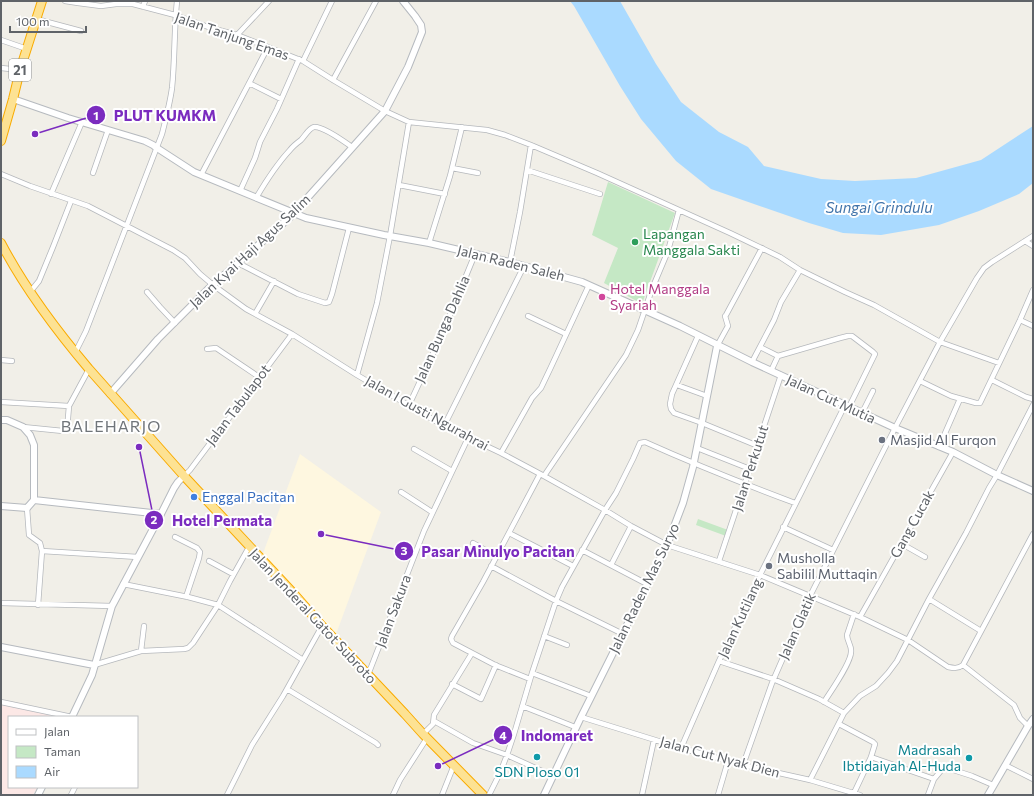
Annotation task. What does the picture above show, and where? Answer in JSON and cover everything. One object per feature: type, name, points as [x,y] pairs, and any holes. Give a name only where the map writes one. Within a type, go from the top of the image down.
[{"type":"highway","name":"21","points":[[1,141],[20,70],[42,1]]},
{"type":"highway","name":"Jalan Jenderal Gatot Subroto","points":[[1,243],[30,292],[89,370],[249,547],[405,714],[424,740],[451,772],[483,795]]},
{"type":"street","name":"Jalan Tanjung Emas","points":[[65,1],[78,3],[133,4],[176,16],[237,35],[301,60],[385,112],[409,122],[487,130],[531,145],[597,173],[762,248],[780,257],[800,270],[874,305],[940,342],[999,363]]},
{"type":"street","points":[[143,7],[145,1]]},
{"type":"street","points":[[75,353],[86,331],[162,134],[172,88],[177,1]]},
{"type":"street","points":[[237,35],[269,1]]},
{"type":"street","points":[[240,191],[255,158],[260,142],[332,1]]},
{"type":"street","points":[[333,80],[376,1]]},
{"type":"street","name":"Jalan Kyai Haji Agus Salim","points":[[110,394],[158,339],[213,285],[295,213],[352,147],[385,112],[408,67],[422,32],[421,26],[415,16],[403,1]]},
{"type":"street","points":[[36,19],[81,31]]},
{"type":"street","points":[[1,40],[27,49]]},
{"type":"street","points":[[201,175],[268,46]]},
{"type":"street","points":[[1,68],[20,70]]},
{"type":"street","points":[[249,83],[281,99]]},
{"type":"street","name":"Jalan Raden Saleh","points":[[13,99],[145,141],[194,172],[306,218],[349,228],[429,243],[510,262],[582,282],[644,310],[717,346]]},
{"type":"street","points":[[51,194],[82,122]]},
{"type":"street","points":[[357,375],[377,303],[409,122]]},
{"type":"street","points":[[256,198],[272,171],[291,148],[300,141],[310,129],[315,127],[320,128],[352,147]]},
{"type":"street","points":[[429,243],[445,194],[462,127]]},
{"type":"street","points":[[93,173],[108,130]]},
{"type":"street","points":[[510,262],[531,145]]},
{"type":"street","points":[[452,168],[478,173]]},
{"type":"street","points":[[527,170],[600,194]]},
{"type":"street","name":"Jalan I Gusti Ngurahrai","points":[[1,174],[51,194],[88,206],[173,250],[185,258],[213,285],[246,309],[292,334],[357,375],[444,426],[542,475],[605,510],[630,526],[667,545],[760,575],[854,614],[908,640],[948,667],[960,668],[963,665]]},
{"type":"street","points":[[398,186],[445,194]]},
{"type":"street","points":[[30,292],[39,281],[71,200]]},
{"type":"street","points":[[530,680],[472,653],[453,643],[451,639],[542,475],[626,355],[638,330],[644,310],[668,251],[679,210]]},
{"type":"street","points":[[238,263],[298,294],[325,303],[329,302],[349,228]]},
{"type":"street","name":"Jalan Glatik","points":[[743,765],[773,679],[810,596],[940,342],[984,268],[1033,236]]},
{"type":"street","points":[[1025,241],[1033,246]]},
{"type":"street","points":[[717,346],[728,326],[725,316],[762,248]]},
{"type":"street","name":"Jalan Bunga Dahlia","points":[[409,405],[443,332],[475,254]]},
{"type":"street","points":[[444,426],[524,266]]},
{"type":"street","points":[[752,362],[800,270]]},
{"type":"street","points":[[255,314],[274,281]]},
{"type":"street","points":[[501,454],[532,398],[541,388],[589,285]]},
{"type":"street","points":[[920,381],[951,396],[980,403],[1033,290]]},
{"type":"street","points":[[147,292],[175,323]]},
{"type":"street","points":[[528,316],[566,334]]},
{"type":"street","points":[[1020,320],[1033,326]]},
{"type":"street","name":"Jalan Tabulapot","points":[[184,476],[292,334]]},
{"type":"street","points":[[698,336],[672,394],[670,404],[671,409],[674,413],[758,446]]},
{"type":"street","name":"Jalan Kutilang","points":[[681,748],[719,660],[783,527],[874,355],[873,352],[852,336],[848,336],[778,356]]},
{"type":"street","name":"Jalan Cut Mutia","points":[[717,346],[895,428],[953,452],[997,475],[1033,491]]},
{"type":"street","name":"Jalan Raden Mas Suryo","points":[[544,795],[575,727],[667,545],[683,503],[694,464],[717,346]]},
{"type":"street","points":[[760,347],[778,356],[771,371]]},
{"type":"street","points":[[207,349],[216,348],[259,377]]},
{"type":"street","points":[[1,360],[12,361]]},
{"type":"street","points":[[1,420],[7,420],[23,427],[63,431],[67,430],[69,406],[89,370]]},
{"type":"street","name":"Jalan Perkutut","points":[[719,562],[781,375]]},
{"type":"street","points":[[992,380],[1033,399]]},
{"type":"street","points":[[677,384],[707,396]]},
{"type":"street","points":[[862,413],[873,391]]},
{"type":"street","points":[[939,447],[960,398]]},
{"type":"street","points":[[1,402],[69,406]]},
{"type":"street","points":[[810,780],[844,713],[860,696],[876,686],[897,661],[997,475],[1033,404]]},
{"type":"street","points":[[23,427],[30,434],[34,445],[34,500],[27,508],[29,535],[38,541],[42,550],[38,605]]},
{"type":"street","name":"Jalan Sakura","points":[[368,675],[420,540],[468,438]]},
{"type":"street","points":[[489,795],[507,755],[544,636],[562,587],[616,493],[640,443],[645,442],[745,485],[795,503]]},
{"type":"street","points":[[697,448],[750,469]]},
{"type":"street","points":[[414,449],[452,471]]},
{"type":"street","name":"Gang Cucak","points":[[860,617],[953,452]]},
{"type":"street","points":[[72,716],[92,675],[112,606],[174,488],[184,476]]},
{"type":"street","points":[[401,492],[432,512]]},
{"type":"street","points":[[34,500],[161,514]]},
{"type":"street","points":[[1,506],[27,508]]},
{"type":"street","points":[[611,565],[630,526]]},
{"type":"street","points":[[783,527],[833,550]]},
{"type":"street","points":[[509,533],[573,566]]},
{"type":"street","points":[[1028,726],[1020,718],[1014,705],[963,665],[1033,534]]},
{"type":"street","points":[[176,536],[197,548],[200,552],[186,597]]},
{"type":"street","points":[[473,543],[496,556]]},
{"type":"street","points":[[902,544],[925,557]]},
{"type":"street","points":[[1,647],[94,665],[141,651],[188,648],[193,644],[218,605],[233,574],[249,547]]},
{"type":"street","points":[[42,550],[138,557]]},
{"type":"street","points":[[582,550],[647,584]]},
{"type":"street","points":[[210,561],[233,574]]},
{"type":"street","points":[[491,566],[556,601],[623,634]]},
{"type":"street","points":[[123,584],[218,605],[303,660]]},
{"type":"street","points":[[930,599],[981,631]]},
{"type":"street","points":[[1,604],[112,606]]},
{"type":"street","points":[[824,702],[851,657],[851,648],[847,640],[847,634],[854,614]]},
{"type":"street","points":[[141,651],[144,626]]},
{"type":"street","points":[[227,795],[252,745],[287,689],[322,626]]},
{"type":"street","points":[[544,636],[567,645]]},
{"type":"street","points":[[393,795],[400,780],[433,724],[434,715],[472,653]]},
{"type":"street","points":[[719,660],[773,679],[824,702],[844,713]]},
{"type":"street","points":[[452,684],[480,699],[496,665]]},
{"type":"street","points":[[532,673],[591,696]]},
{"type":"street","points":[[287,689],[378,745]]},
{"type":"street","points":[[1,702],[67,716]]},
{"type":"street","points":[[522,706],[575,727]]},
{"type":"street","name":"Jalan Cut Nyak Dien","points":[[581,717],[681,748],[743,765],[810,780],[842,792],[860,795]]},
{"type":"street","points":[[988,795],[1033,719]]},
{"type":"street","points":[[434,721],[473,744],[507,755],[553,776]]},
{"type":"street","points":[[839,724],[875,744],[871,757],[854,793]]},
{"type":"street","points":[[642,795],[654,740]]},
{"type":"street","points":[[871,757],[934,779]]},
{"type":"street","points":[[718,795],[728,761]]},
{"type":"street","points":[[1005,765],[1033,779]]},
{"type":"street","points":[[928,795],[934,779],[943,767],[972,776],[993,785]]},
{"type":"street","points":[[442,795],[451,772]]},
{"type":"shaded area","points":[[300,454],[381,512],[335,637],[262,556]]},
{"type":"shaded area","points":[[1,705],[52,716],[8,716],[8,788],[36,788],[33,795],[1,795]]},
{"type":"green space","name":"Lapangan Manggala Sakti","points":[[608,182],[675,213],[642,304],[604,283],[618,248],[592,235]]},
{"type":"green space","points":[[698,519],[728,530],[726,536],[696,525]]},
{"type":"water","name":"Sungai Grindulu","points":[[570,1],[620,1],[656,64],[681,102],[719,132],[748,147],[764,166],[821,179],[855,181],[916,178],[981,160],[1033,126],[1033,183],[1019,194],[979,211],[939,225],[881,235],[843,233],[809,223],[711,189],[676,161],[641,119]]},
{"type":"place","name":"PLUT KUMKM","points":[[35,134]]},
{"type":"place","name":"Lapangan Manggala Sakti","points":[[635,242]]},
{"type":"place","name":"Hotel Manggala Syariah","points":[[602,297]]},
{"type":"place","name":"Masjid Al Furqon","points":[[882,440]]},
{"type":"place","name":"Hotel Permata","points":[[139,447]]},
{"type":"place","name":"Enggal Pacitan","points":[[194,497]]},
{"type":"place","name":"Pasar Minulyo Pacitan","points":[[321,534]]},
{"type":"place","name":"Musholla Sabilil Muttaqin","points":[[769,566]]},
{"type":"place","name":"SDN Ploso 01","points":[[537,757]]},
{"type":"place","name":"Madrasah Ibtidaiyah Al-Huda","points":[[969,758]]},
{"type":"place","name":"Indomaret","points":[[438,766]]},
{"type":"district","name":"BALEHARJO","points":[[111,426]]}]
